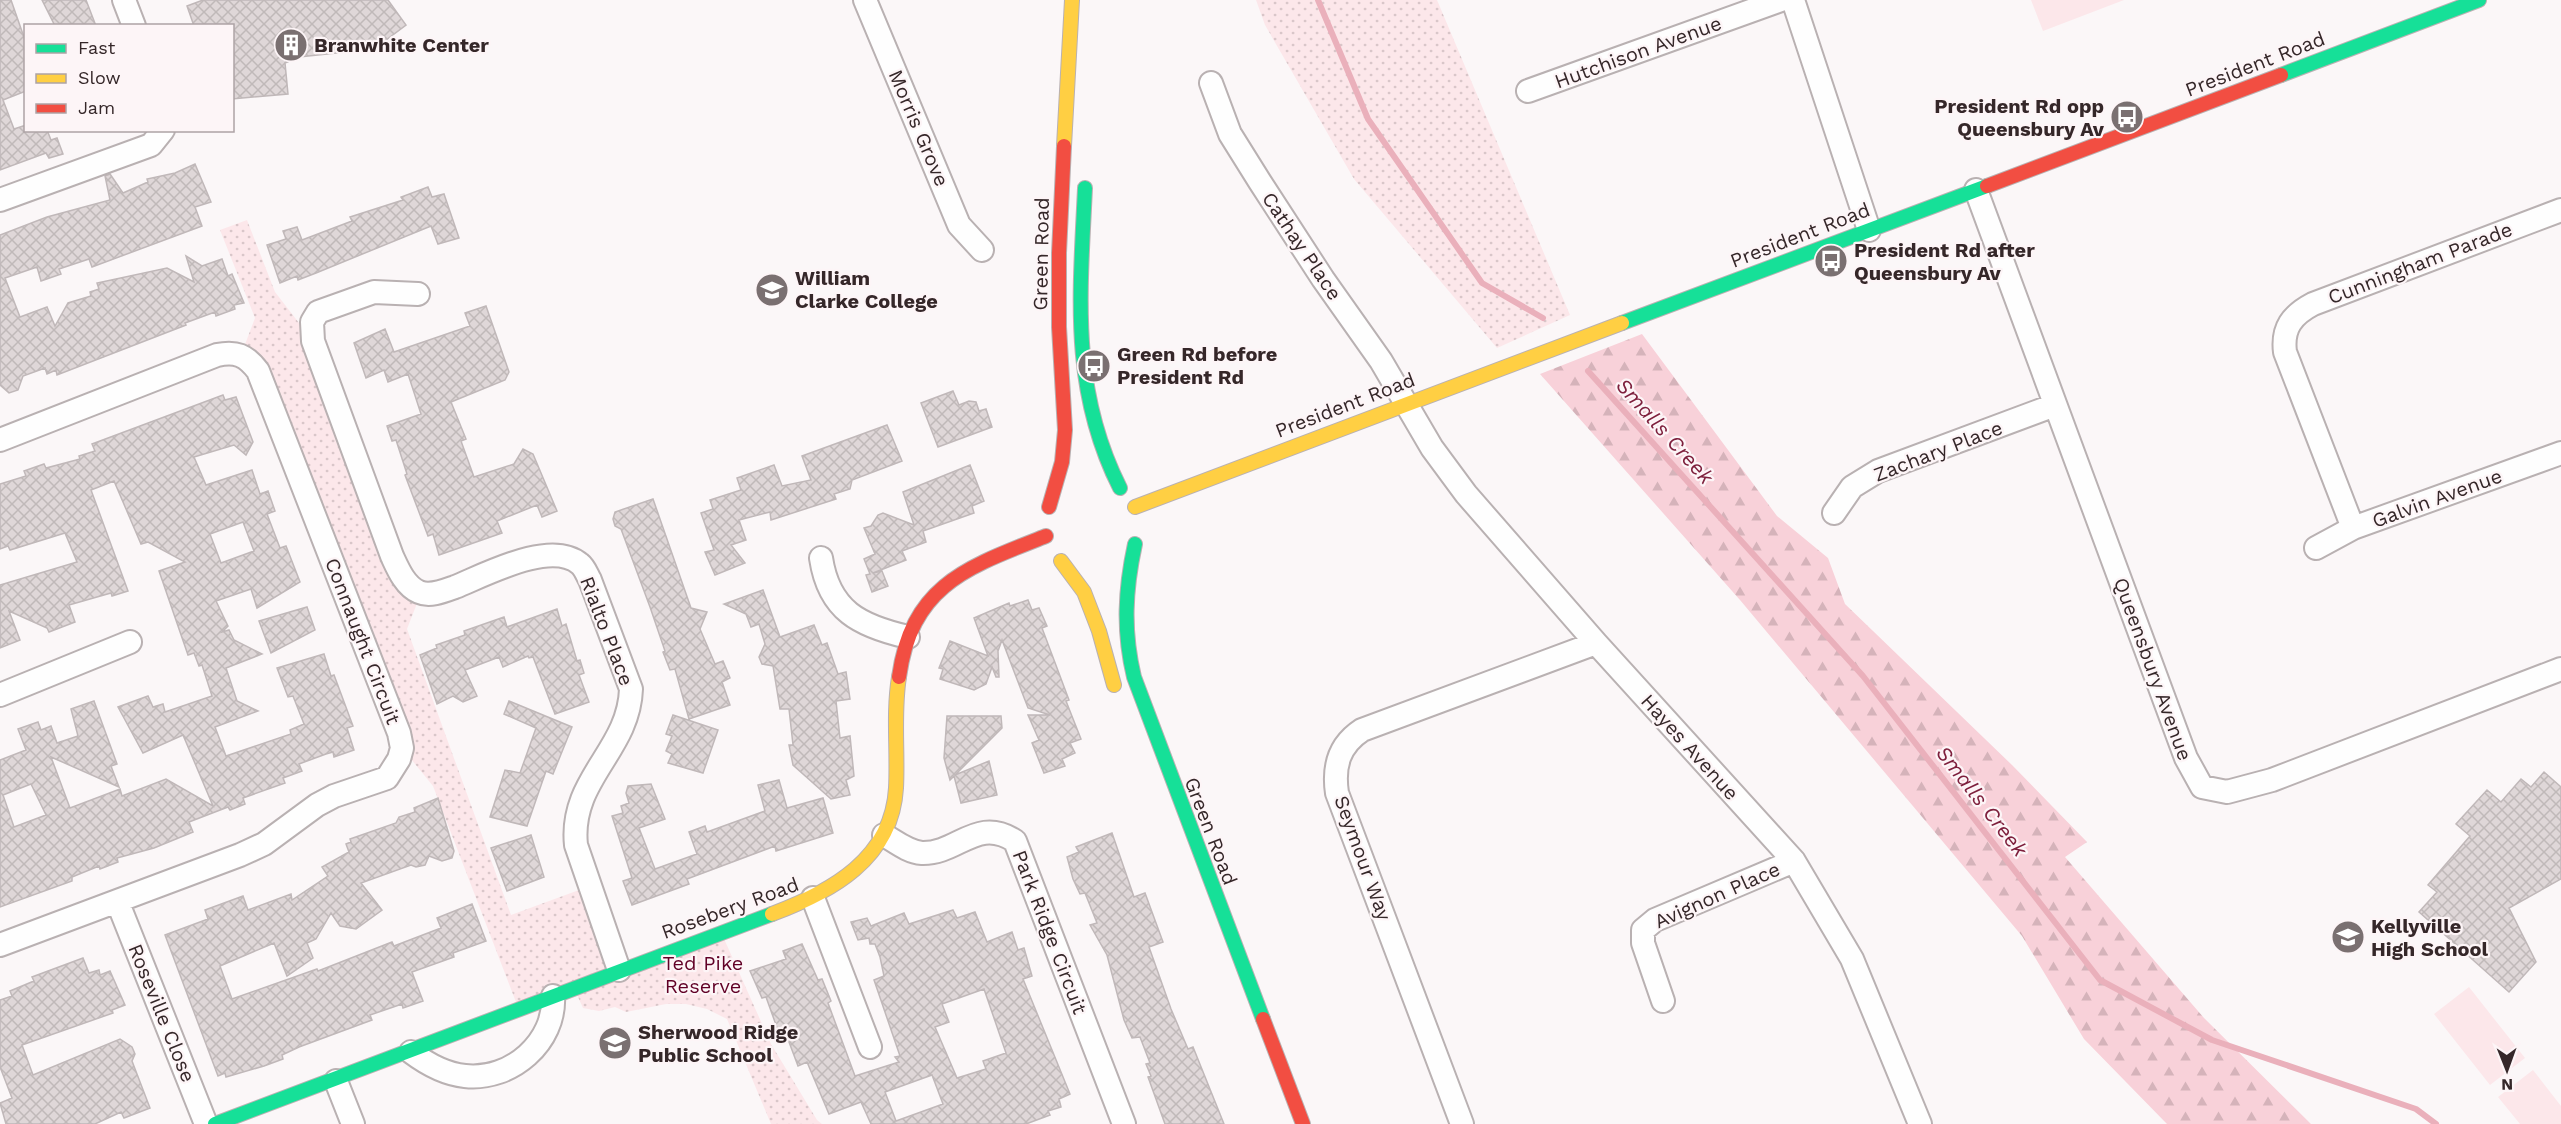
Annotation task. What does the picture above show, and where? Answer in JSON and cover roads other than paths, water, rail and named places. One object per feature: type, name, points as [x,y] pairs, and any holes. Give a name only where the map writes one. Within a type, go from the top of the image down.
[{"type":"street","points":[[124,0],[133,24]]},
{"type":"street","name":"Morris Grove","points":[[865,0],[959,225],[982,250]]},
{"type":"street","name":"Green Road","points":[[1046,536],[1045,519],[1062,462],[1065,430],[1059,327],[1059,253],[1072,0]]},
{"type":"street","name":"Hutchison Avenue","points":[[1528,91],[1781,0]]},
{"type":"street","points":[[1793,0],[1869,230]]},
{"type":"street","name":"President Road","points":[[1134,507],[1407,402],[2480,0]]},
{"type":"street","name":"Cathay Place","points":[[1211,83],[1230,134],[1323,279],[1407,402]]},
{"type":"street","points":[[0,200],[151,145],[162,132]]},
{"type":"street","name":"Green Road","points":[[1086,173],[1082,254],[1086,397],[1092,426],[1110,472],[1134,507]]},
{"type":"street","name":"Queensbury Avenue","points":[[1976,190],[2186,758],[2202,787],[2227,792],[2272,780],[2561,669]]},
{"type":"street","name":"Cunningham Parade","points":[[2353,528],[2285,352],[2284,333],[2278,323],[2313,304],[2561,210]]},
{"type":"street","name":"Rialto Place","points":[[418,294],[375,292],[318,312],[312,322],[313,341],[392,556],[405,580],[413,588],[421,593],[438,592],[528,559],[549,555],[568,558],[582,565],[590,580],[631,689],[630,708],[624,727],[587,786],[573,824],[576,845],[619,970]]},
{"type":"street","name":"Connaught Circuit","points":[[0,440],[217,355],[229,352],[241,354],[258,370],[399,733],[402,748],[399,759],[387,778],[326,801],[264,844],[118,903],[0,945]]},
{"type":"street","name":"Hayes Avenue","points":[[1407,402],[1432,448],[1466,494],[1596,643],[1794,861],[1852,959],[1920,1124]]},
{"type":"street","name":"Zachary Place","points":[[1834,513],[1852,487],[1878,471],[2055,405]]},
{"type":"street","name":"Galvin Avenue","points":[[2316,548],[2353,528],[2561,453]]},
{"type":"street","points":[[1103,480],[1120,488]]},
{"type":"street","points":[[1048,507],[1060,491],[1075,483]]},
{"type":"street","points":[[1119,561],[1136,534],[1134,507]]},
{"type":"street","name":"Green Road","points":[[1136,534],[1126,585],[1124,625],[1128,660],[1140,698],[1303,1124]]},
{"type":"street","points":[[1046,536],[1052,550],[1084,592],[1099,630],[1118,698]]},
{"type":"street","name":"Rosebery Road","points":[[215,1124],[336,1081],[834,888],[867,859],[884,835],[894,811],[899,664],[921,609],[944,585],[982,562],[1046,536]]},
{"type":"street","points":[[821,558],[830,590],[854,618],[875,630],[908,638]]},
{"type":"street","points":[[1061,561],[1076,569],[1085,570]]},
{"type":"street","points":[[0,695],[130,642]]},
{"type":"street","name":"Seymour Way","points":[[1462,1124],[1337,793],[1335,774],[1340,754],[1347,740],[1362,730],[1596,643]]},
{"type":"street","name":"Park Ridge Circuit","points":[[884,835],[921,853],[930,852],[989,831],[999,832],[1014,841],[1121,1123]]},
{"type":"street","name":"Avignon Place","points":[[1662,1001],[1643,943],[1643,930],[1654,920],[1794,861]]},
{"type":"street","points":[[813,898],[870,1047]]},
{"type":"street","name":"Roseville Close","points":[[118,903],[207,1124]]},
{"type":"street","points":[[411,1052],[424,1061],[455,1074],[481,1076],[505,1069],[525,1058],[543,1038],[552,1020],[553,996]]},
{"type":"street","points":[[336,1081],[353,1124]]},
{"type":"waterway","name":"Smalls Creek","points":[[1318,0],[1368,119],[1482,283],[1543,318]]},
{"type":"waterway","name":"Smalls Creek","points":[[1588,371],[1863,676],[2100,980],[2212,1040],[2416,1109],[2436,1124]]},
{"type":"place","name":"Branwhite Center","points":[[291,45]]},
{"type":"place","name":"President Rd opp Queensbury Av","points":[[2127,117]]},
{"type":"place","name":"President Rd after Queensbury Av","points":[[1831,261]]},
{"type":"place","name":"William Clarke College","points":[[772,290]]},
{"type":"place","name":"Green Rd before President Rd","points":[[1094,366]]},
{"type":"place","name":"Kellyville High School","points":[[2348,937]]},
{"type":"place","name":"Sherwood Ridge Public School","points":[[615,1043]]},
{"type":"park label","name":"Ted Pike Reserve","points":[[703,974]]}]
